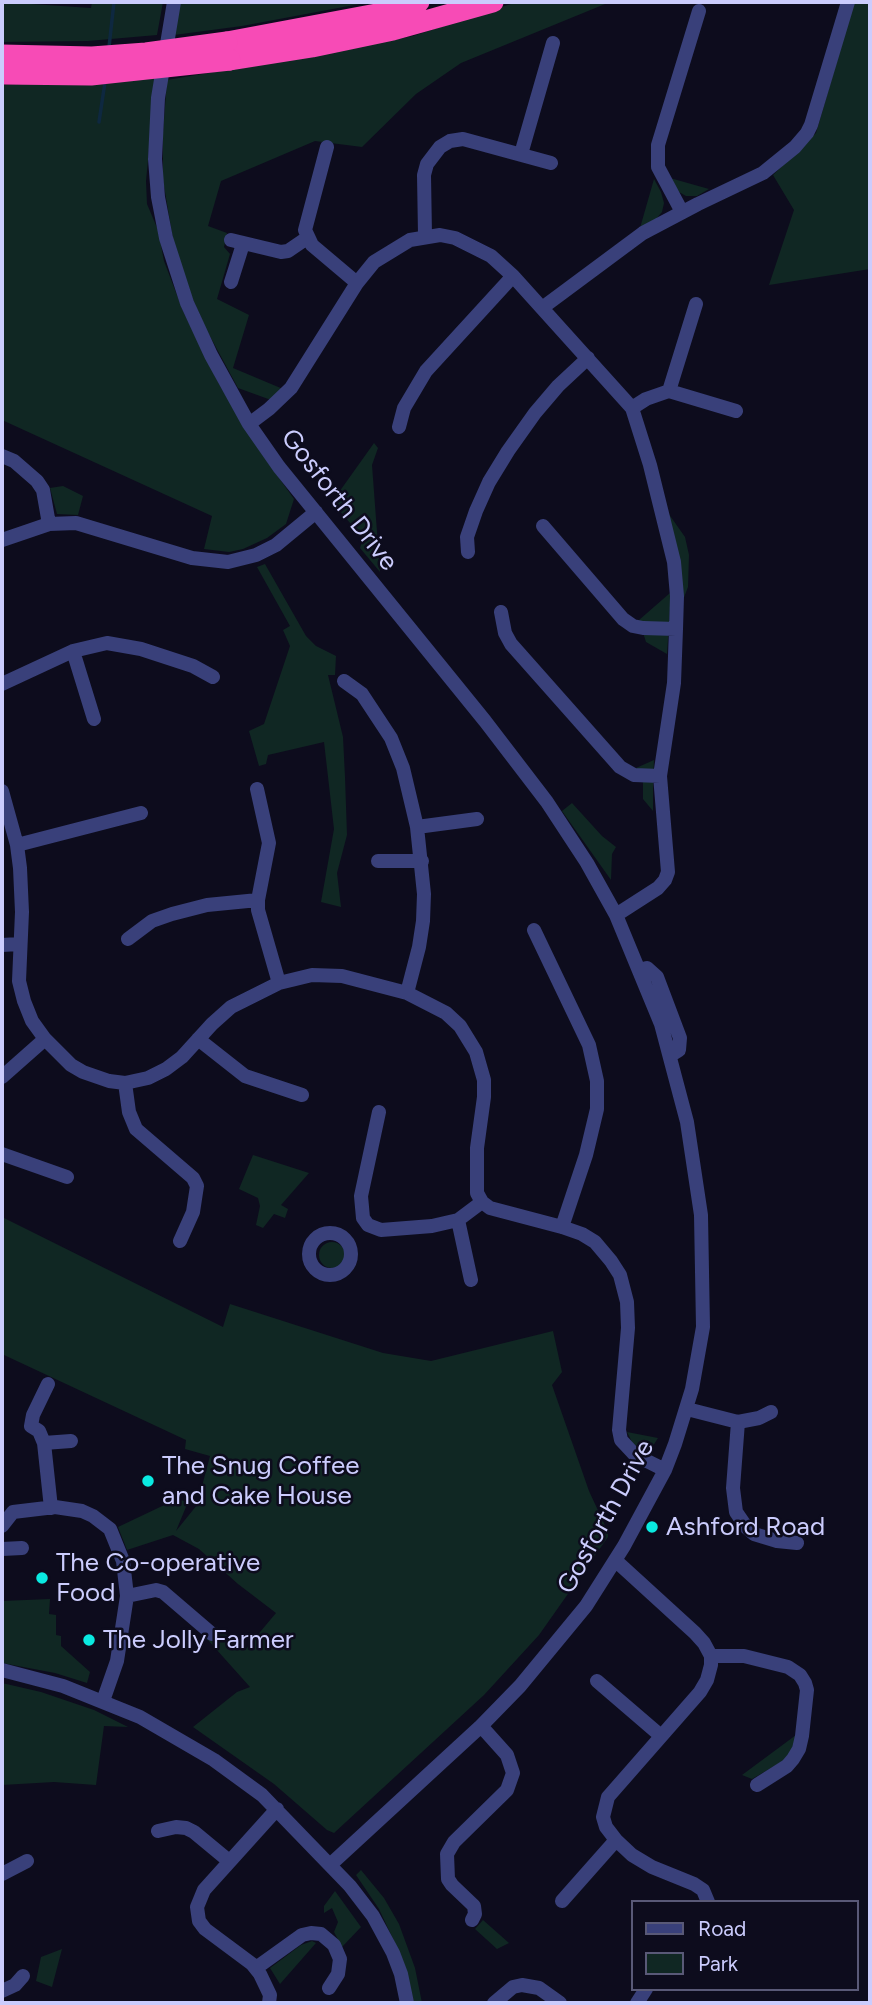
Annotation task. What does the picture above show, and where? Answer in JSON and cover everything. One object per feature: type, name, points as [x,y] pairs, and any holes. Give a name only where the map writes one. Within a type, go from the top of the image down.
[{"type":"highway","points":[[2,74],[91,75],[170,68],[419,2]]},
{"type":"highway","points":[[2,55],[92,57],[312,47],[393,30],[492,2]]},
{"type":"street","name":"Gosforth Drive","points":[[174,2],[158,98],[155,159],[158,197],[170,255],[187,303],[211,355],[250,424],[279,467],[547,802],[587,863],[616,915],[640,970],[671,1055],[697,1178],[703,1252],[703,1327],[687,1409],[665,1469],[615,1560],[586,1606],[554,1647],[481,1726],[330,1865]]},
{"type":"street","points":[[542,308],[643,233],[763,173],[807,133],[818,105],[848,2]]},
{"type":"street","points":[[682,212],[658,167],[658,145],[699,11]]},
{"type":"street","points":[[521,154],[553,43]]},
{"type":"street","points":[[425,236],[424,175],[427,164],[440,147],[450,141],[463,139],[551,163]]},
{"type":"street","points":[[327,147],[305,230],[307,238],[321,254],[357,283]]},
{"type":"street","points":[[250,424],[291,388],[365,272],[383,255],[410,240],[440,234],[474,246],[491,256],[513,276],[632,408],[647,454],[674,562],[676,629],[674,683],[660,776],[668,872],[658,888],[616,915]]},
{"type":"street","points":[[231,282],[237,242],[281,252],[288,251],[307,238]]},
{"type":"street","points":[[399,427],[404,408],[426,371],[513,276]]},
{"type":"street","points":[[669,391],[696,304]]},
{"type":"street","points":[[468,552],[467,537],[476,511],[489,482],[508,451],[550,395],[589,358]]},
{"type":"street","points":[[632,408],[653,396],[669,391],[736,411]]},
{"type":"street","points":[[2,456],[26,470],[37,481],[43,490],[49,524]]},
{"type":"street","points":[[2,540],[49,524],[76,523],[192,558],[228,562],[256,555],[276,545],[316,512]]},
{"type":"street","points":[[544,526],[623,619],[633,626],[643,628],[676,629]]},
{"type":"street","points":[[501,612],[505,633],[512,644],[620,767],[634,775],[660,776]]},
{"type":"street","points":[[2,684],[73,651],[107,643],[124,645],[193,666],[213,677]]},
{"type":"street","points":[[73,651],[94,719]]},
{"type":"street","points":[[344,681],[362,694],[391,738],[403,768],[417,827],[422,861],[423,921],[407,993]]},
{"type":"street","points":[[257,789],[269,844],[258,900],[260,922],[279,983]]},
{"type":"street","points":[[2,791],[17,845],[22,902],[19,981],[24,1001],[32,1021],[45,1039],[83,1072],[98,1079],[125,1083],[148,1078],[182,1057],[231,1007],[279,983],[312,975],[328,974],[407,993],[446,1013],[460,1026],[476,1052],[484,1080],[475,1180],[477,1193],[482,1202],[490,1208],[562,1227],[595,1242],[607,1255],[620,1275],[627,1302],[628,1328],[619,1430],[621,1440],[635,1455],[665,1469]]},
{"type":"street","points":[[17,845],[141,813]]},
{"type":"street","points":[[417,827],[477,819]]},
{"type":"street","points":[[378,861],[422,861]]},
{"type":"street","points":[[128,939],[152,921],[172,914],[207,905],[258,900]]},
{"type":"street","points":[[534,930],[589,1045],[597,1082],[597,1109],[586,1155],[562,1227]]},
{"type":"street","points":[[2,945],[19,944]]},
{"type":"street","points":[[2,1077],[45,1039]]},
{"type":"street","points":[[198,1039],[246,1076],[302,1096]]},
{"type":"street","points":[[125,1083],[129,1112],[136,1129],[193,1178],[197,1186],[193,1212],[180,1241]]},
{"type":"street","points":[[379,1112],[361,1196],[363,1218],[368,1225],[381,1230],[400,1230],[458,1220],[482,1202]]},
{"type":"street","points":[[2,1154],[67,1177]]},
{"type":"street","points":[[458,1220],[471,1280]]},
{"type":"street","points":[[349,1244],[368,1225]]},
{"type":"street","points":[[48,1384],[31,1426],[39,1431],[44,1443],[51,1508]]},
{"type":"street","points":[[687,1409],[738,1422],[759,1419],[771,1412]]},
{"type":"street","points":[[738,1422],[733,1488],[736,1512],[754,1534],[777,1541],[797,1543]]},
{"type":"street","points":[[44,1443],[71,1441]]},
{"type":"street","points":[[2,1526],[13,1513],[51,1508],[82,1511],[110,1529],[123,1561],[127,1596],[117,1661],[103,1701]]},
{"type":"street","points":[[2,1549],[22,1548]]},
{"type":"street","points":[[615,1560],[695,1633],[711,1656],[708,1680],[701,1692],[608,1797],[603,1818],[616,1840],[642,1862],[678,1876],[703,1890],[707,1900]]},
{"type":"street","points":[[127,1596],[156,1590],[163,1592],[212,1634]]},
{"type":"street","points":[[711,1656],[744,1656],[789,1667],[800,1675],[805,1683],[806,1703],[799,1749],[787,1766],[757,1785]]},
{"type":"street","points":[[2,1670],[103,1701],[156,1726],[240,1778],[277,1809],[359,1896],[386,1938],[401,1974],[407,2003]]},
{"type":"street","points":[[597,1681],[661,1736]]},
{"type":"street","points":[[472,1920],[475,1914],[474,1906],[448,1879],[447,1854],[454,1842],[507,1790],[513,1773],[507,1755],[481,1726]]},
{"type":"street","points":[[269,2003],[270,1995],[266,1983],[256,1968],[205,1929],[197,1914],[199,1899],[204,1890],[277,1809]]},
{"type":"street","points":[[158,1831],[186,1828],[229,1861]]},
{"type":"street","points":[[562,1901],[616,1840]]},
{"type":"street","points":[[2,1874],[27,1861]]},
{"type":"street","points":[[256,1968],[302,1935],[321,1934],[334,1945],[340,1959],[338,1974],[329,1988]]},
{"type":"street","points":[[2,1991],[15,1985],[23,1976]]},
{"type":"street","points":[[494,2003],[513,1987],[522,1985],[540,1988],[560,2003]]},
{"type":"green space","points":[[2,2],[91,8],[92,2],[163,2],[157,35],[88,41],[2,42]]},
{"type":"green space","points":[[180,2],[370,2],[242,26],[174,35]]},
{"type":"green space","points":[[517,2],[610,2],[461,63],[416,94],[362,147],[315,141],[221,181],[208,226],[227,233],[224,247],[230,254],[217,299],[249,315],[233,368],[283,389],[271,400],[238,388],[205,327],[187,286],[173,239],[163,180],[167,80],[413,36]]},
{"type":"green space","points":[[854,2],[870,2],[870,269],[769,285],[794,210],[773,175],[816,133]]},
{"type":"green space","points":[[156,77],[146,181],[147,204],[158,230],[164,261],[183,311],[219,384],[262,454],[294,499],[286,524],[267,538],[229,552],[204,549],[212,516],[2,420],[2,85]]},
{"type":"green space","points":[[670,178],[709,189],[697,196],[686,196],[679,192]]},
{"type":"green space","points":[[654,179],[664,203],[662,212],[656,219],[640,228]]},
{"type":"green space","points":[[374,443],[378,448],[372,465],[380,572],[360,548],[363,538],[332,502]]},
{"type":"green space","points":[[63,486],[83,496],[78,515],[57,514],[50,488]]},
{"type":"green space","points":[[666,510],[685,537],[689,555],[688,587],[683,600]]},
{"type":"green space","points":[[265,564],[306,636],[316,646],[336,656],[335,675],[328,675],[343,737],[347,835],[337,873],[341,907],[321,902],[334,829],[324,742],[268,755],[266,764],[259,766],[249,731],[264,724],[290,646],[283,630],[290,626],[257,567]]},
{"type":"green space","points":[[670,593],[667,654],[646,642],[639,620]]},
{"type":"green space","points":[[654,760],[653,811],[643,799],[643,783],[636,768]]},
{"type":"green space","points":[[572,803],[602,836],[616,847],[612,854],[611,880],[562,811]]},
{"type":"green space","points":[[253,1155],[309,1173],[281,1205],[288,1209],[285,1218],[274,1214],[263,1228],[256,1225],[260,1206],[258,1198],[239,1189]]},
{"type":"green space","points":[[2,1217],[223,1327],[230,1304],[383,1353],[431,1361],[553,1331],[562,1372],[552,1385],[608,1537],[539,1635],[484,1695],[334,1833],[327,1830],[274,1784],[193,1727],[237,1692],[250,1687],[207,1639],[217,1627],[245,1650],[276,1613],[199,1549],[173,1535],[127,1550],[118,1527],[177,1499],[188,1502],[176,1531],[197,1505],[210,1456],[185,1449],[186,1440],[4,1355],[2,1358]]},
{"type":"green space","points":[[332,1242],[341,1246],[345,1255],[341,1264],[332,1268],[323,1264],[319,1255],[323,1246]]},
{"type":"green space","points":[[627,1432],[658,1438],[649,1452],[633,1444]]},
{"type":"green space","points":[[50,1599],[49,1614],[56,1615],[56,1635],[61,1636],[61,1646],[90,1672],[87,1683],[55,1673],[2,1663],[2,1601]]},
{"type":"green space","points":[[2,1683],[41,1692],[94,1710],[128,1727],[104,1726],[96,1785],[54,1782],[2,1785]]},
{"type":"green space","points":[[796,1735],[793,1750],[783,1761],[752,1779],[742,1775]]},
{"type":"green space","points":[[361,1870],[384,1898],[399,1924],[415,1968],[422,2003],[414,2003],[394,1941],[379,1909],[356,1875]]},
{"type":"green space","points":[[335,1891],[361,1927],[342,1947],[334,1932],[338,1922],[332,1908],[324,1913],[324,1906]]},
{"type":"green space","points":[[483,1920],[509,1943],[497,1949],[475,1929]]},
{"type":"green space","points":[[312,1941],[316,1943],[280,1984],[270,1968],[301,1945]]},
{"type":"green space","points":[[62,1949],[52,1987],[36,1981],[41,1957]]},
{"type":"waterway","points":[[109,47],[114,2]]},
{"type":"waterway","points":[[99,122],[105,82]]},
{"type":"place","name":"The Snug Coffee and Cake House","points":[[148,1481]]},
{"type":"place","name":"Ashford Road","points":[[652,1527]]},
{"type":"place","name":"The Co-operative Food","points":[[42,1578]]},
{"type":"place","name":"The Jolly Farmer","points":[[89,1640]]}]
